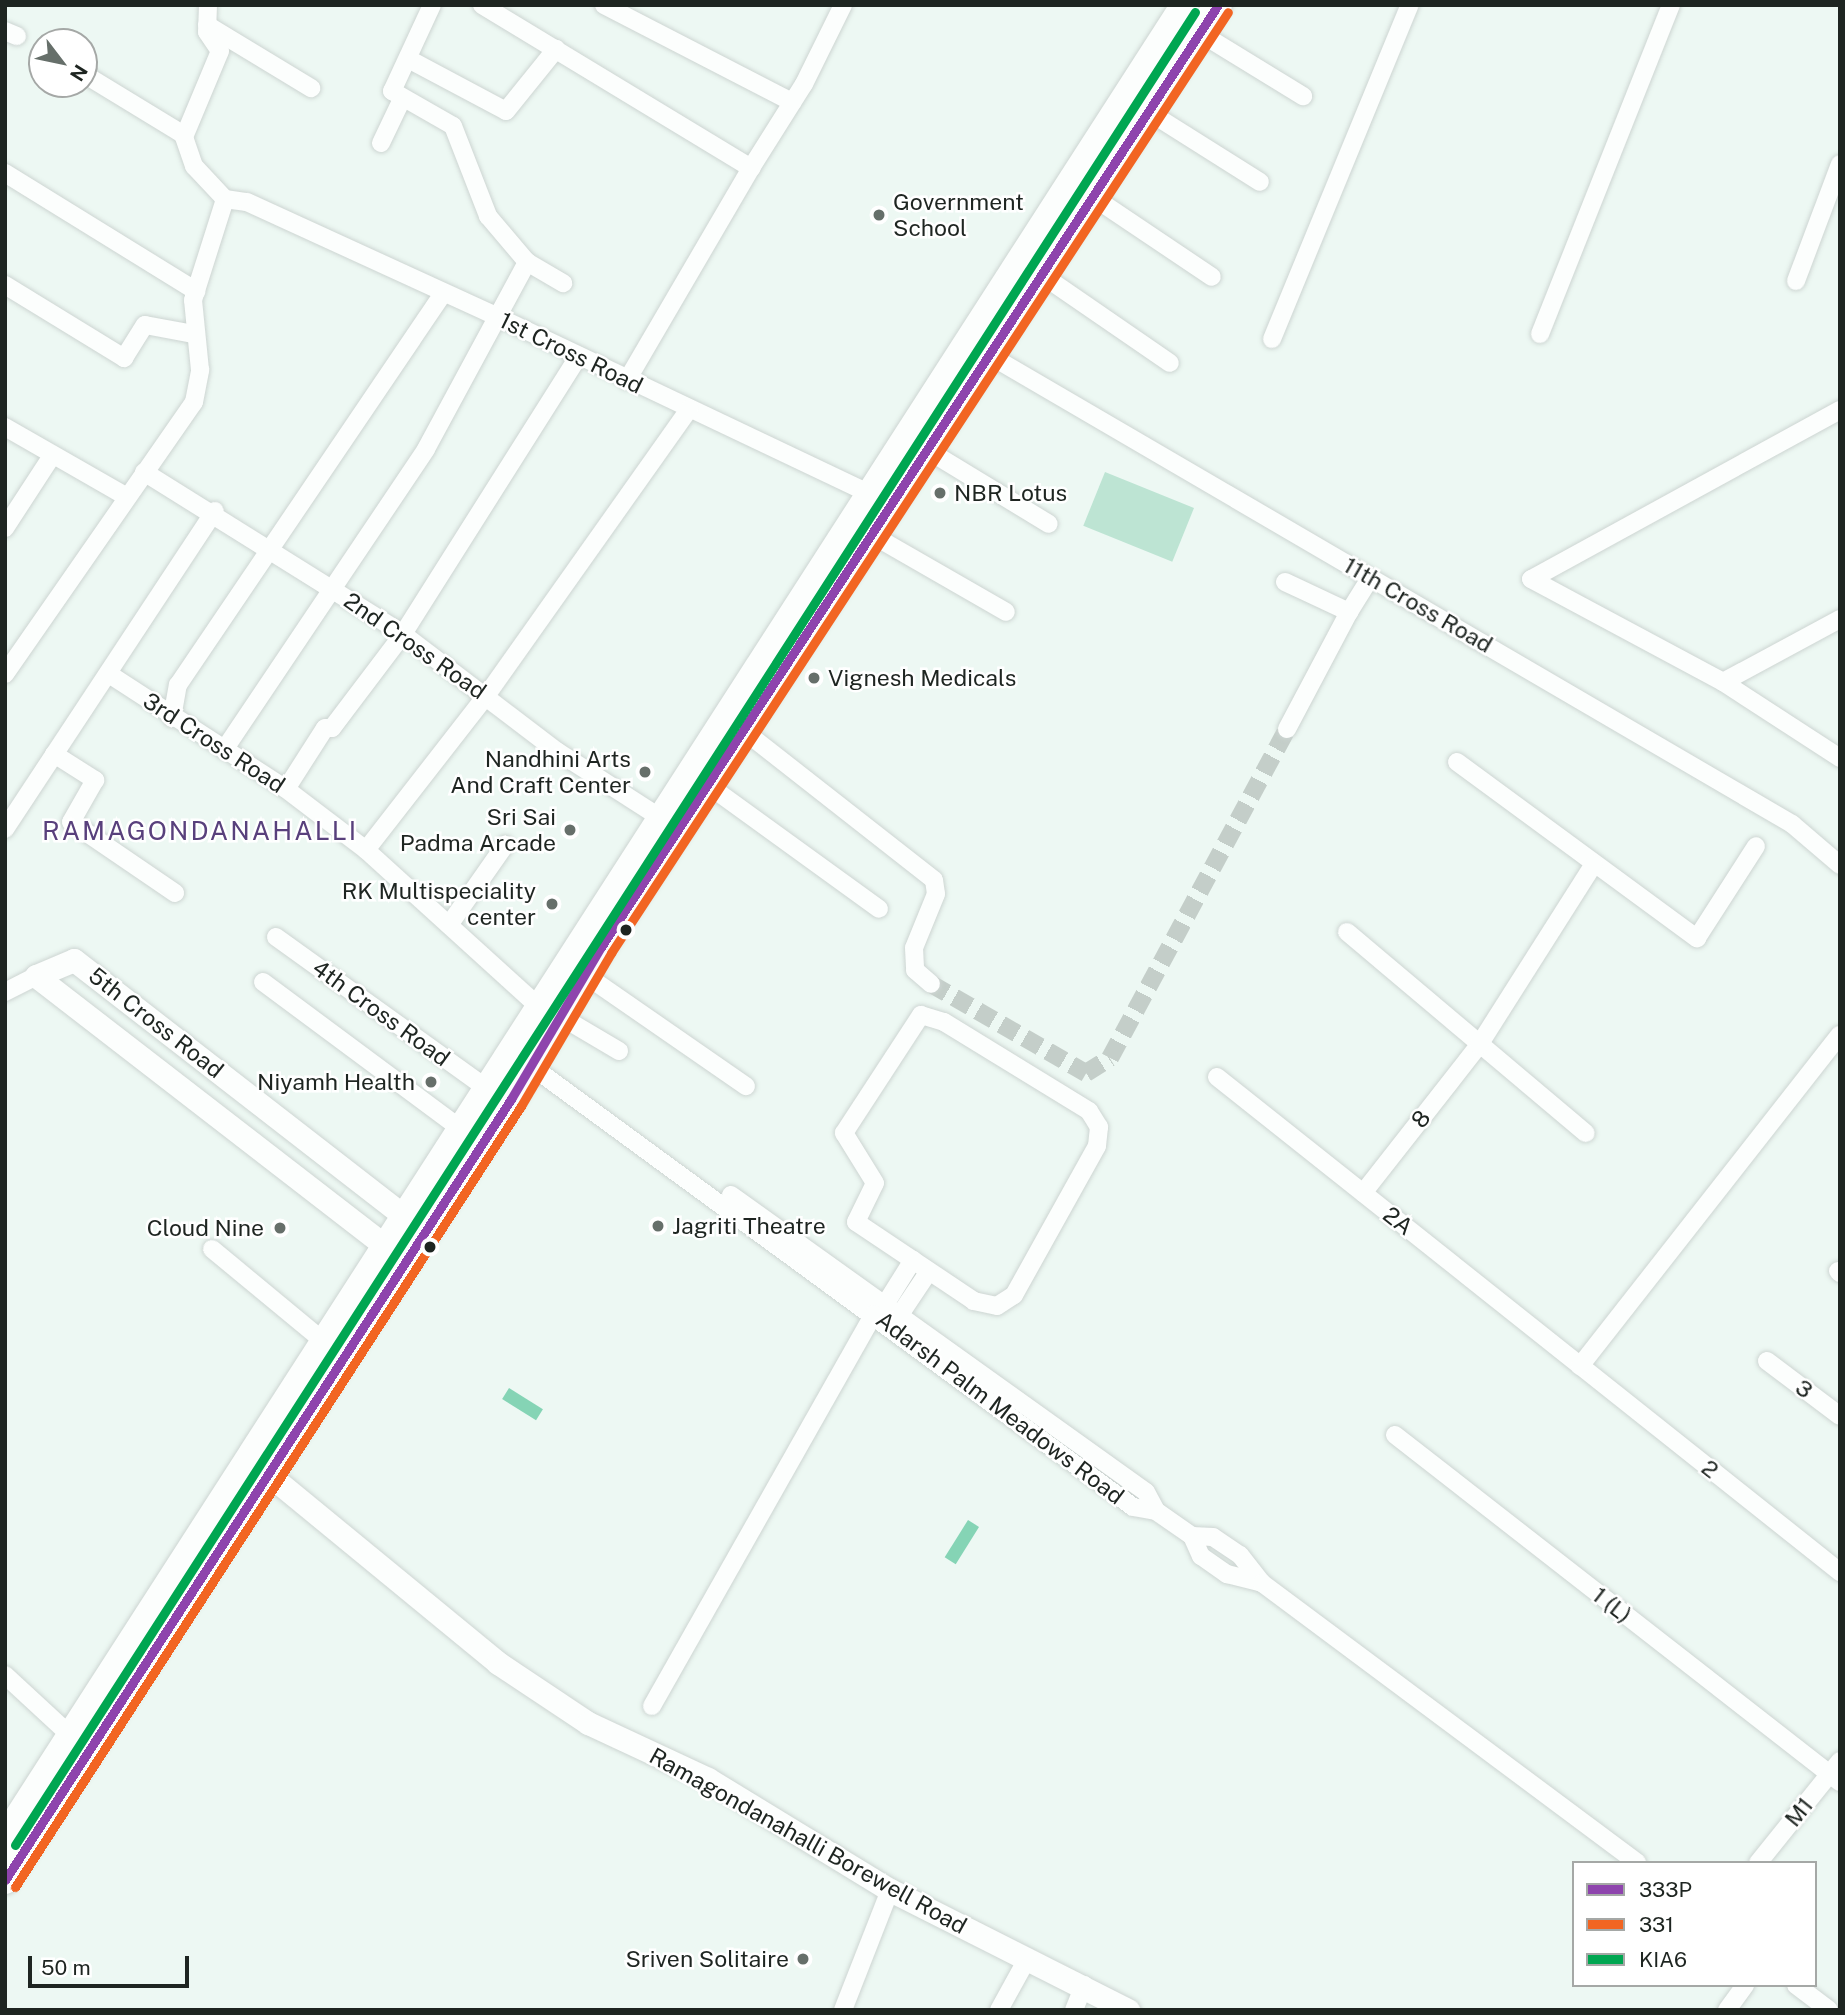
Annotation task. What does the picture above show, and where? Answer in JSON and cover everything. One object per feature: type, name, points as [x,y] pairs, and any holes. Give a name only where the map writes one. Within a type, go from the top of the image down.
[{"type":"main road","points":[[5,1838],[486,1088],[521,1054],[537,1005],[592,941],[669,823],[870,492],[1185,5]]},
{"type":"main road","points":[[669,823],[708,785],[894,507],[989,355],[1218,5]]},
{"type":"main road","points":[[5,1880],[268,1474],[521,1054],[584,974],[592,941]]},
{"type":"street","points":[[184,135],[220,51],[208,25],[208,5]]},
{"type":"street","points":[[432,5],[391,83],[402,100],[457,131],[488,216],[527,262],[562,283]]},
{"type":"street","points":[[482,5],[751,167]]},
{"type":"street","points":[[604,5],[792,102]]},
{"type":"street","points":[[627,380],[792,102],[843,5]]},
{"type":"street","points":[[1272,339],[1410,5]]},
{"type":"street","points":[[1540,334],[1671,5]]},
{"type":"street","points":[[208,25],[311,88]]},
{"type":"street","points":[[1200,33],[1303,96]]},
{"type":"street","points":[[414,62],[506,111],[556,49]]},
{"type":"street","points":[[5,674],[194,402],[200,370],[194,334],[196,291],[225,199],[194,166],[184,135],[98,83]]},
{"type":"street","points":[[381,144],[402,100]]},
{"type":"street","points":[[1149,112],[1260,182]]},
{"type":"street","points":[[1796,281],[1840,164]]},
{"type":"street","points":[[5,173],[196,291]]},
{"type":"street","points":[[1093,197],[1212,278]]},
{"type":"street","name":"1st Cross Road","points":[[225,199],[247,202],[442,295],[500,318],[689,410],[870,492],[894,507]]},
{"type":"street","points":[[224,750],[426,449],[500,318],[527,262]]},
{"type":"street","points":[[1042,275],[1170,363]]},
{"type":"street","points":[[5,285],[124,358],[145,325],[194,334]]},
{"type":"street","points":[[172,718],[177,685],[274,549],[442,295]]},
{"type":"street","name":"11th Cross Road","points":[[989,355],[1792,824],[1840,865]]},
{"type":"street","points":[[286,789],[325,728],[332,728],[403,634],[579,356]]},
{"type":"street","points":[[366,850],[486,696],[689,410]]},
{"type":"street","points":[[1840,410],[1531,579],[1723,682],[1840,758]]},
{"type":"street","points":[[5,427],[127,498]]},
{"type":"street","points":[[929,451],[1049,524]]},
{"type":"street","points":[[5,528],[52,456]]},
{"type":"street","name":"2nd Cross Road","points":[[144,472],[215,511],[403,634],[558,752],[669,823]]},
{"type":"street","points":[[5,830],[54,754],[112,676],[215,511]]},
{"type":"street","points":[[874,536],[1006,612]]},
{"type":"street","points":[[1287,729],[1370,578]]},
{"type":"street","points":[[1285,582],[1349,612]]},
{"type":"street","points":[[1723,682],[1840,619]]},
{"type":"street","name":"3rd Cross Road","points":[[112,676],[172,718],[286,789],[366,850],[537,1005]]},
{"type":"street","points":[[744,731],[934,880],[936,894],[914,948],[915,970],[931,984]]},
{"type":"street","points":[[54,754],[95,780],[71,822],[175,894]]},
{"type":"street","points":[[1457,762],[1697,938],[1756,846]]},
{"type":"street","points":[[708,785],[879,909]]},
{"type":"street","points":[[449,925],[505,845]]},
{"type":"street","name":"8","points":[[1363,1193],[1479,1045],[1594,864]]},
{"type":"street","points":[[1347,932],[1586,1133]]},
{"type":"street","name":"4th Cross Road","points":[[276,937],[486,1088]]},
{"type":"street","name":"5th Cross Road","points":[[5,992],[74,960],[403,1215]]},
{"type":"street","points":[[584,974],[746,1086]]},
{"type":"street","name":"5th Cross Road","points":[[36,976],[384,1245]]},
{"type":"street","points":[[263,982],[461,1129]]},
{"type":"street","points":[[921,1015],[944,1022],[1089,1111],[1099,1127],[1097,1146],[1014,1295],[997,1306],[974,1301],[929,1271],[856,1222],[875,1183],[844,1133],[921,1015]]},
{"type":"street","points":[[569,1022],[619,1051]]},
{"type":"street","points":[[1580,1366],[1840,1035]]},
{"type":"street","name":"Adarsh Palm Meadows Road","points":[[521,1054],[1146,1492],[1156,1511]]},
{"type":"street","name":"2A","points":[[1217,1077],[1580,1366]]},
{"type":"street","points":[[212,1249],[322,1340]]},
{"type":"street","points":[[652,1706],[887,1310],[913,1260]]},
{"type":"street","points":[[887,1310],[929,1271]]},
{"type":"street","name":"Adarsh Palm Meadows Road","points":[[887,1310],[1133,1507],[1156,1511]]},
{"type":"street","name":"3","points":[[1767,1361],[1840,1416]]},
{"type":"street","name":"2","points":[[1580,1366],[1840,1572]]},
{"type":"street","name":"1 (L)","points":[[1395,1435],[1836,1773]]},
{"type":"street","name":"Ramagondanahalli Borewell Road","points":[[268,1474],[498,1662],[587,1723],[708,1779],[890,1890],[1026,1961],[1084,1985],[1128,2010]]},
{"type":"street","points":[[1156,1511],[1192,1536],[1213,1537],[1231,1549],[1262,1583],[1634,1861]]},
{"type":"street","points":[[5,1675],[70,1735]]},
{"type":"street","name":"M1","points":[[1760,1861],[1836,1773]]},
{"type":"street","points":[[843,2010],[890,1890]]},
{"type":"street","points":[[999,2010],[1026,1961]]},
{"type":"street","points":[[1074,2010],[1084,1985]]},
{"type":"street","points":[[1727,2010],[1744,1987]]},
{"type":"street","points":[[1799,1987],[1829,2010]]},
{"type":"shaded area","points":[[1105,472],[1194,508],[1172,562],[1083,526]]},
{"type":"shaded area","points":[[509,1388],[543,1409],[536,1420],[502,1399]]},
{"type":"shaded area","points":[[968,1520],[979,1527],[956,1564],[945,1557]]},
{"type":"tunnel","points":[[931,984],[1086,1073],[1110,1058],[1287,729]]},
{"type":"transit line","name":"333P","points":[[5,1880],[511,1099],[601,947],[1218,5]]},
{"type":"transit line","name":"KIA6","points":[[15,1845],[1195,12]]},
{"type":"transit line","name":"331","points":[[15,1887],[521,1106],[611,953],[1228,12]]},
{"type":"place","name":"Government School","points":[[879,215]]},
{"type":"place","name":"NBR Lotus","points":[[940,493]]},
{"type":"place","name":"Vignesh Medicals","points":[[814,678]]},
{"type":"place","name":"Nandhini Arts And Craft Center","points":[[645,772]]},
{"type":"place","name":"Sri Sai Padma Arcade","points":[[570,830]]},
{"type":"place","name":"RK Multispeciality center","points":[[552,904]]},
{"type":"place","name":"Niyamh Health","points":[[431,1082]]},
{"type":"place","name":"Jagriti Theatre","points":[[658,1226]]},
{"type":"place","name":"Cloud Nine","points":[[280,1228]]},
{"type":"place","name":"Sriven Solitaire","points":[[803,1959]]},
{"type":"district","name":"RAMAGONDANAHALLI","points":[[200,831]]}]
